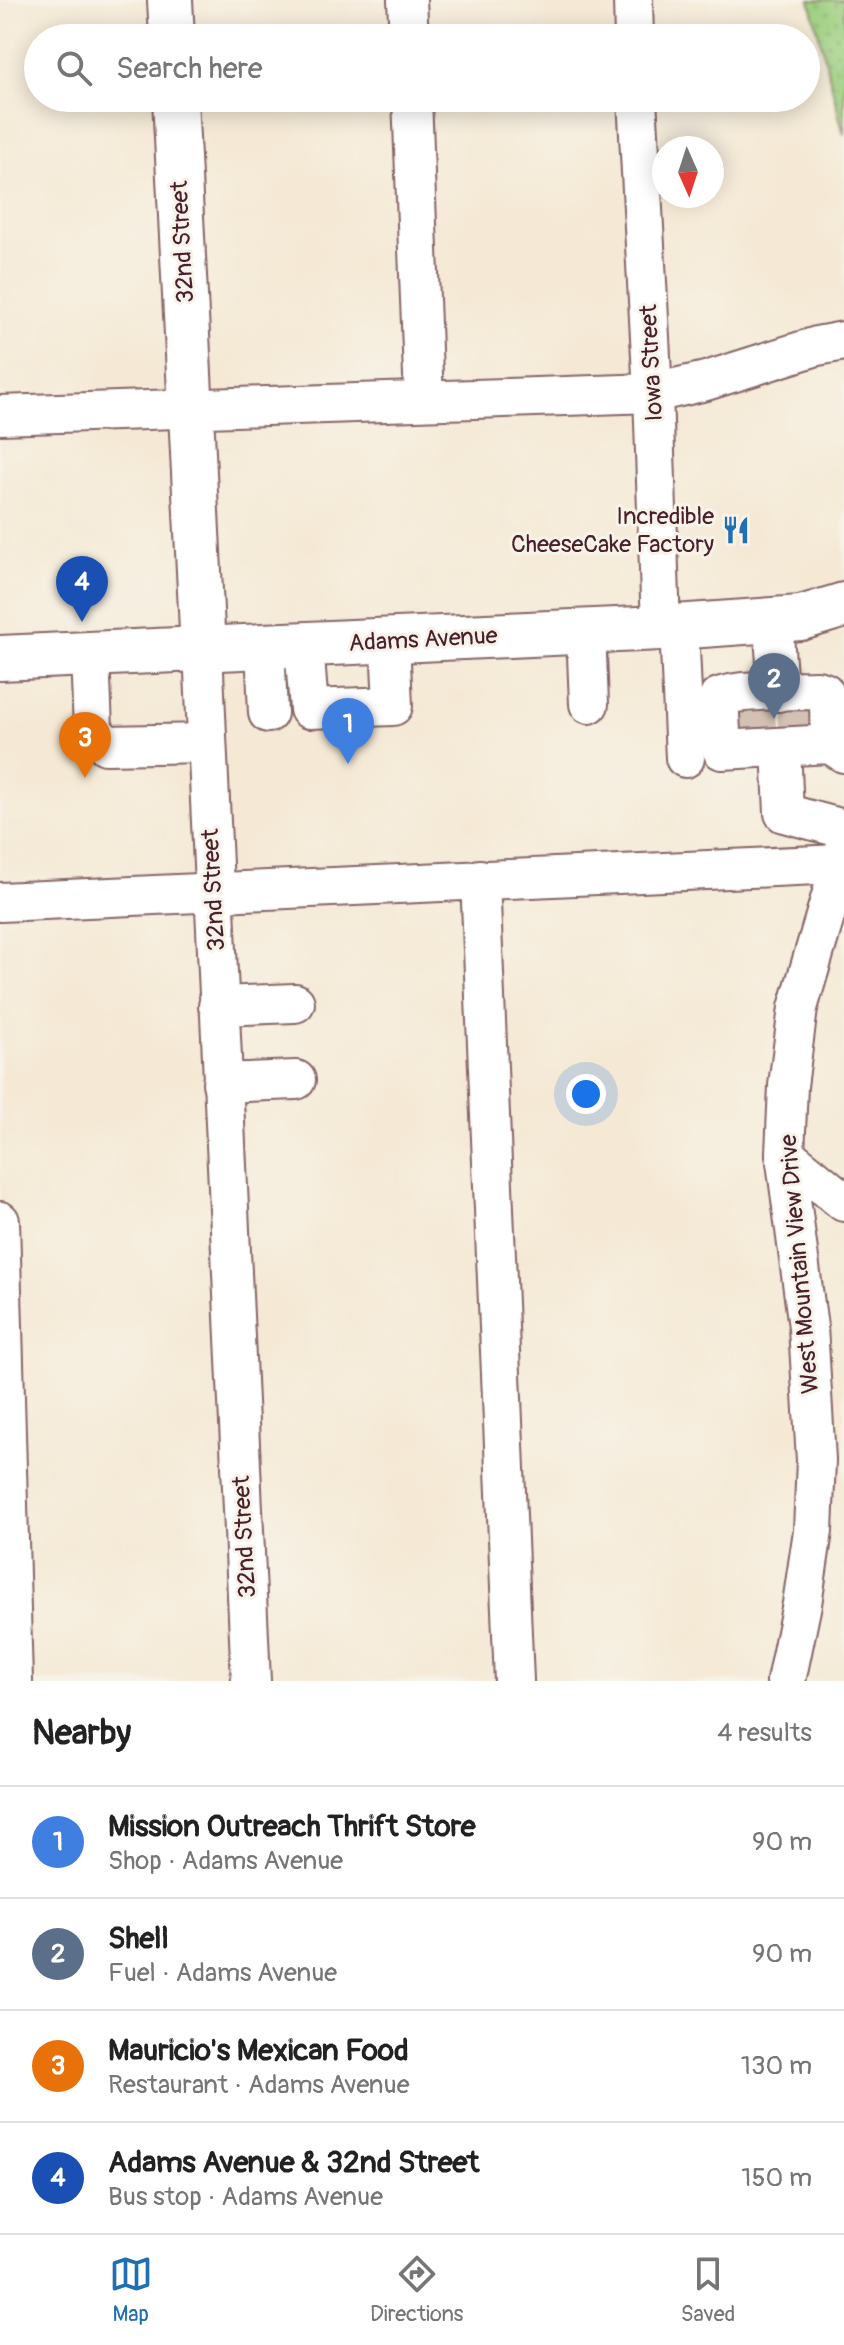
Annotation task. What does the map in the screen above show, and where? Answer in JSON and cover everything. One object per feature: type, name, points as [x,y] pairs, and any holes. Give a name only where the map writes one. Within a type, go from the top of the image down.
[{"type":"main road","points":[[170,0],[171,24]]},
{"type":"main road","name":"32nd Street","points":[[176,112],[203,650]]},
{"type":"main road","name":"Adams Avenue","points":[[0,658],[670,627],[801,618],[844,605]]},
{"type":"street","points":[[407,0],[408,24]]},
{"type":"street","points":[[633,0],[634,24]]},
{"type":"street","points":[[413,112],[424,400]]},
{"type":"street","name":"Iowa Street","points":[[638,112],[670,627],[685,758]]},
{"type":"street","points":[[0,415],[653,393],[844,341]]},
{"type":"street","points":[[773,620],[787,722],[784,813],[842,848]]},
{"type":"street","points":[[586,631],[589,704]]},
{"type":"street","points":[[284,646],[309,709],[393,706],[390,641]]},
{"type":"street","points":[[268,713],[284,646]]},
{"type":"street","name":"32nd Street","points":[[203,650],[251,1681]]},
{"type":"street","points":[[90,655],[93,730],[106,745],[206,743]]},
{"type":"street","points":[[0,902],[480,879],[842,848]]},
{"type":"street","name":"West Mountain View Drive","points":[[786,1681],[813,1531],[816,1460],[808,1327],[785,1154],[788,1086],[798,1008],[842,848]]},
{"type":"street","points":[[480,879],[514,1681]]},
{"type":"street","points":[[218,1006],[295,1003]]},
{"type":"street","points":[[222,1083],[296,1080]]},
{"type":"street","points":[[785,1154],[844,1202]]},
{"type":"street","points":[[0,1221],[13,1681]]},
{"type":"green space","points":[[810,0],[844,0],[844,135],[820,40],[820,24],[816,24]]},
{"type":"tunnel","points":[[796,698],[797,728]]},
{"type":"tunnel","points":[[755,700],[757,728]]},
{"type":"place","name":"Incredible CheeseCake Factory","points":[[736,530]]},
{"type":"place","name":"Adams Avenue & 32nd Street","points":[[82,622]]},
{"type":"place","name":"Shell","points":[[774,719]]},
{"type":"place","name":"Mission Outreach Thrift Store","points":[[348,764]]},
{"type":"place","name":"Mauricio's Mexican Food","points":[[85,778]]}]
